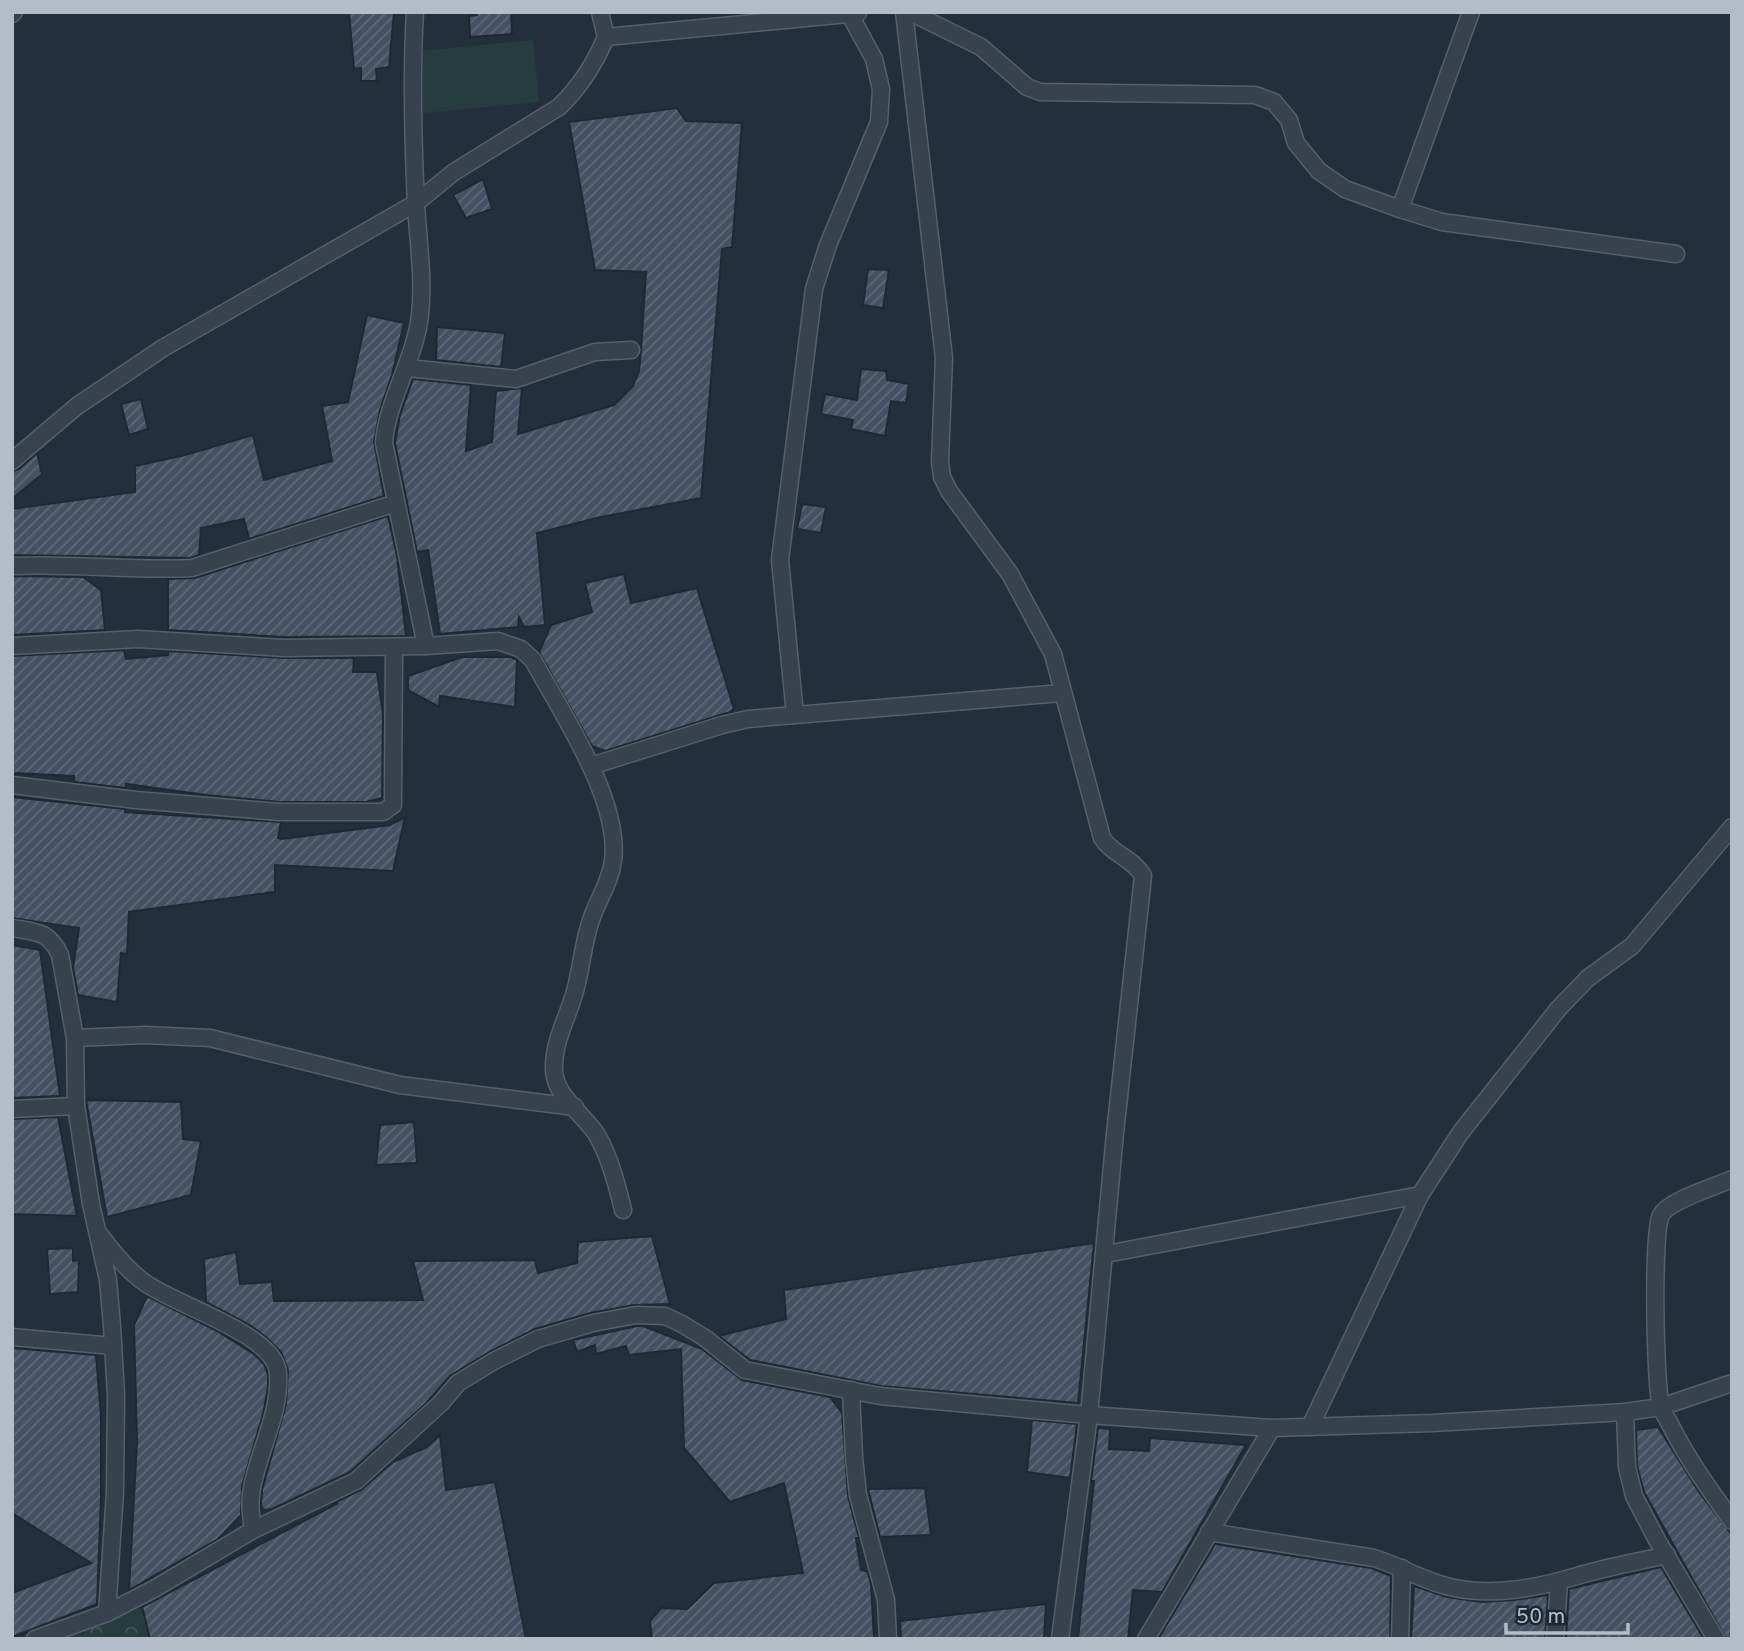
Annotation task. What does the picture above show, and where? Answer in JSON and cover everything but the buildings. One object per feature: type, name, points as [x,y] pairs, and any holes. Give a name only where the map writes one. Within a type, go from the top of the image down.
[{"type":"street","points":[[415,12],[413,41],[416,203],[422,269],[420,318],[385,436],[426,646]]},
{"type":"street","points":[[12,461],[77,406],[163,348],[416,203],[454,172],[559,107],[573,94],[606,37],[600,12]]},
{"type":"street","points":[[907,12],[981,47],[1027,88],[1040,92],[1255,95],[1274,102],[1289,120],[1296,143],[1319,171],[1345,189],[1400,209],[1442,222],[1676,254]]},
{"type":"street","points":[[907,12],[944,358],[940,461],[942,477],[949,491],[1010,574],[1053,654],[1102,838],[1139,869],[1143,883],[1115,1133],[1106,1254],[1089,1415],[1060,1639]]},
{"type":"street","points":[[1400,209],[1471,12]]},
{"type":"street","points":[[606,37],[815,14],[855,13],[874,59],[881,89],[879,122],[828,245],[814,289],[780,560],[795,715]]},
{"type":"street","points":[[407,368],[516,379],[594,352],[631,351]]},
{"type":"street","points":[[12,566],[192,568],[396,503]]},
{"type":"street","points":[[12,646],[138,639],[284,648],[394,647],[498,640],[522,649],[533,660],[591,766],[612,825],[614,859],[609,882],[591,920],[575,994],[555,1047],[554,1073],[559,1090],[597,1136],[615,1177],[623,1210]]},
{"type":"street","points":[[12,785],[136,800],[279,812],[383,811],[393,805],[394,647]]},
{"type":"street","points":[[591,766],[748,719],[1062,693]]},
{"type":"street","points":[[1310,1427],[1420,1195],[1461,1132],[1559,1009],[1588,978],[1632,946],[1732,827]]},
{"type":"street","points":[[12,928],[45,934],[55,944],[60,955],[75,1038],[76,1106],[89,1192],[108,1280],[116,1395],[115,1492],[107,1613]]},
{"type":"street","points":[[75,1038],[145,1035],[210,1038],[400,1085],[575,1107]]},
{"type":"street","points":[[12,1109],[76,1106]]},
{"type":"street","points":[[1732,1179],[1668,1207],[1660,1216],[1655,1274],[1661,1407],[1684,1452],[1732,1521]]},
{"type":"street","points":[[1106,1254],[1420,1195]]},
{"type":"street","points":[[98,1233],[144,1282],[167,1297],[246,1334],[267,1350],[276,1362],[277,1394],[251,1490],[253,1530]]},
{"type":"street","points":[[35,1639],[107,1613],[253,1530],[356,1481],[441,1403],[458,1383],[485,1367],[538,1339],[593,1323],[636,1315],[666,1316],[705,1338],[745,1370],[851,1391],[1089,1415],[1272,1428],[1432,1423],[1625,1412],[1661,1407],[1732,1383]]},
{"type":"street","points":[[12,1337],[113,1346]]},
{"type":"street","points":[[851,1391],[853,1457],[858,1495],[886,1600],[888,1639]]},
{"type":"street","points":[[1625,1412],[1630,1485],[1716,1639]]},
{"type":"street","points":[[1146,1639],[1272,1428]]},
{"type":"street","points":[[1209,1532],[1374,1559],[1449,1587],[1471,1591],[1531,1588],[1559,1583],[1577,1576],[1667,1555]]},
{"type":"street","points":[[1400,1639],[1402,1568]]},
{"type":"street","points":[[1555,1639],[1559,1583]]},
{"type":"green space","points":[[533,40],[539,102],[423,113],[419,51]]},
{"type":"green space","points":[[142,1608],[150,1639],[58,1639],[84,1634],[91,1625]]}]
